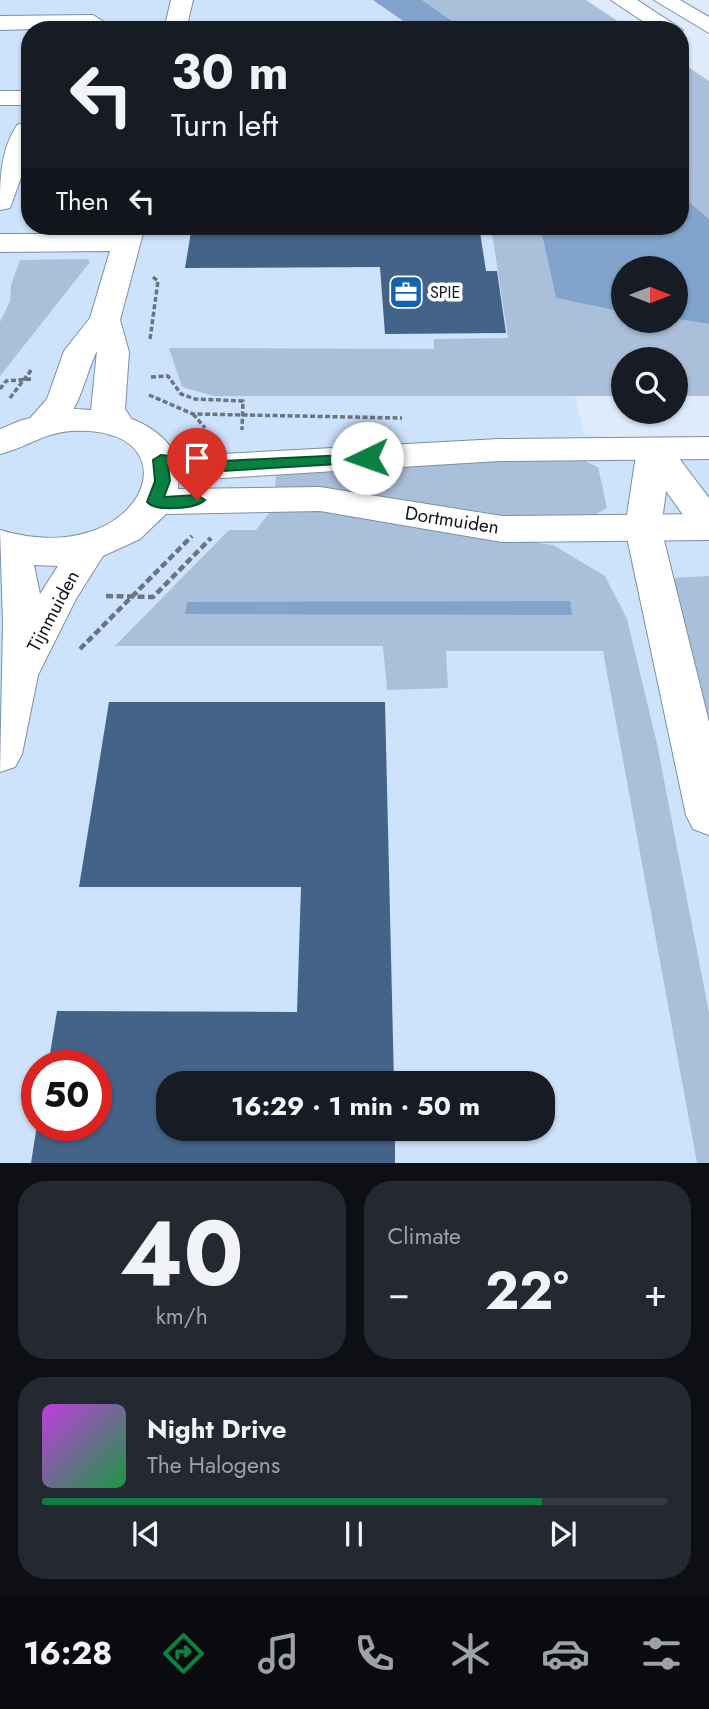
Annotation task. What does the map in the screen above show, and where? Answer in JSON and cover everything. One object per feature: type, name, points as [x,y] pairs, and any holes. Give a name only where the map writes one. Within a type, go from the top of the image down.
[{"type":"main road","points":[[177,21],[182,0]]},
{"type":"main road","points":[[622,0],[657,21]]},
{"type":"main road","points":[[665,0],[709,26]]},
{"type":"main road","points":[[0,23],[21,23]]},
{"type":"main road","points":[[0,98],[21,98]]},
{"type":"main road","points":[[0,202],[21,167]]},
{"type":"main road","points":[[0,243],[128,240],[105,320],[80,351],[62,403],[41,425]]},
{"type":"main road","points":[[105,320],[113,352],[108,410],[119,426]]},
{"type":"main road","points":[[0,443],[41,425],[76,420],[119,426],[148,442],[161,460],[163,481],[155,502],[138,522],[113,538],[90,546],[48,553],[4,544]]},
{"type":"main road","name":"Dortmuiden","points":[[155,502],[220,482],[499,450],[709,448]]},
{"type":"main road","points":[[654,449],[709,525]]},
{"type":"main road","points":[[654,449],[643,528],[709,815]]},
{"type":"main road","name":"Dortmuiden","points":[[161,460],[220,482],[502,529],[709,525]]},
{"type":"main road","name":"Tijnmuiden","points":[[0,754],[18,678],[22,596],[20,572],[4,544]]},
{"type":"main road","name":"Tijnmuiden","points":[[18,678],[59,596],[90,546]]},
{"type":"path","points":[[128,240],[158,281],[157,317],[148,345]]},
{"type":"path","points":[[150,366],[153,395]]},
{"type":"path","points":[[7,402],[68,390]]},
{"type":"path","points":[[76,653],[201,527],[220,482],[214,438],[193,414],[153,395],[109,390]]},
{"type":"path","points":[[193,414],[408,418]]},
{"type":"shaded area","points":[[0,0],[376,0],[405,21],[21,21],[21,235],[535,235],[584,434],[709,449],[709,1163],[0,1163]]},
{"type":"shaded area","points":[[373,0],[422,0],[452,21],[403,21]]},
{"type":"shaded area","points":[[422,0],[586,0],[618,21],[452,21]]},
{"type":"shaded area","points":[[689,67],[709,81],[709,219],[689,202]]},
{"type":"shaded area","points":[[689,202],[709,219],[709,324],[688,321],[688,256],[611,256],[611,309],[556,298],[542,235],[689,235]]},
{"type":"shaded area","points":[[492,235],[542,235],[556,298],[611,309],[611,333],[688,333],[688,321],[709,324],[709,396],[688,396],[688,347],[611,347],[611,396],[214,396],[182,387],[169,348],[434,349],[434,339],[508,338]]},
{"type":"shaded area","points":[[87,259],[90,262],[0,376],[0,322],[10,301],[11,285],[20,260]]},
{"type":"shaded area","points":[[582,460],[598,467],[607,508],[593,516],[487,516],[275,490],[276,473],[349,471],[461,462]]},
{"type":"shaded area","points":[[274,507],[301,508],[553,545],[605,576],[627,619],[657,744],[709,1013],[709,1163],[697,1163],[603,651],[446,651],[448,688],[387,690],[383,646],[115,646],[229,530],[256,530]]},
{"type":"shaded area","points":[[709,576],[709,727],[672,578]]},
{"type":"shaded area","points":[[570,601],[572,615],[185,614],[187,602]]},
{"type":"building","points":[[190,235],[480,235],[486,271],[497,271],[506,333],[385,334],[380,267],[185,268]]},
{"type":"building","points":[[109,702],[385,702],[394,1071],[156,1071],[156,1141],[395,1141],[395,1163],[31,1163],[34,1141],[112,1141],[112,1050],[51,1050],[57,1011],[297,1012],[301,887],[79,887]]},
{"type":"place","name":"SPIE","points":[[406,292]]},
{"type":"route","points":[[197,500],[155,502],[163,481],[161,460],[222,466],[367,458]]}]
